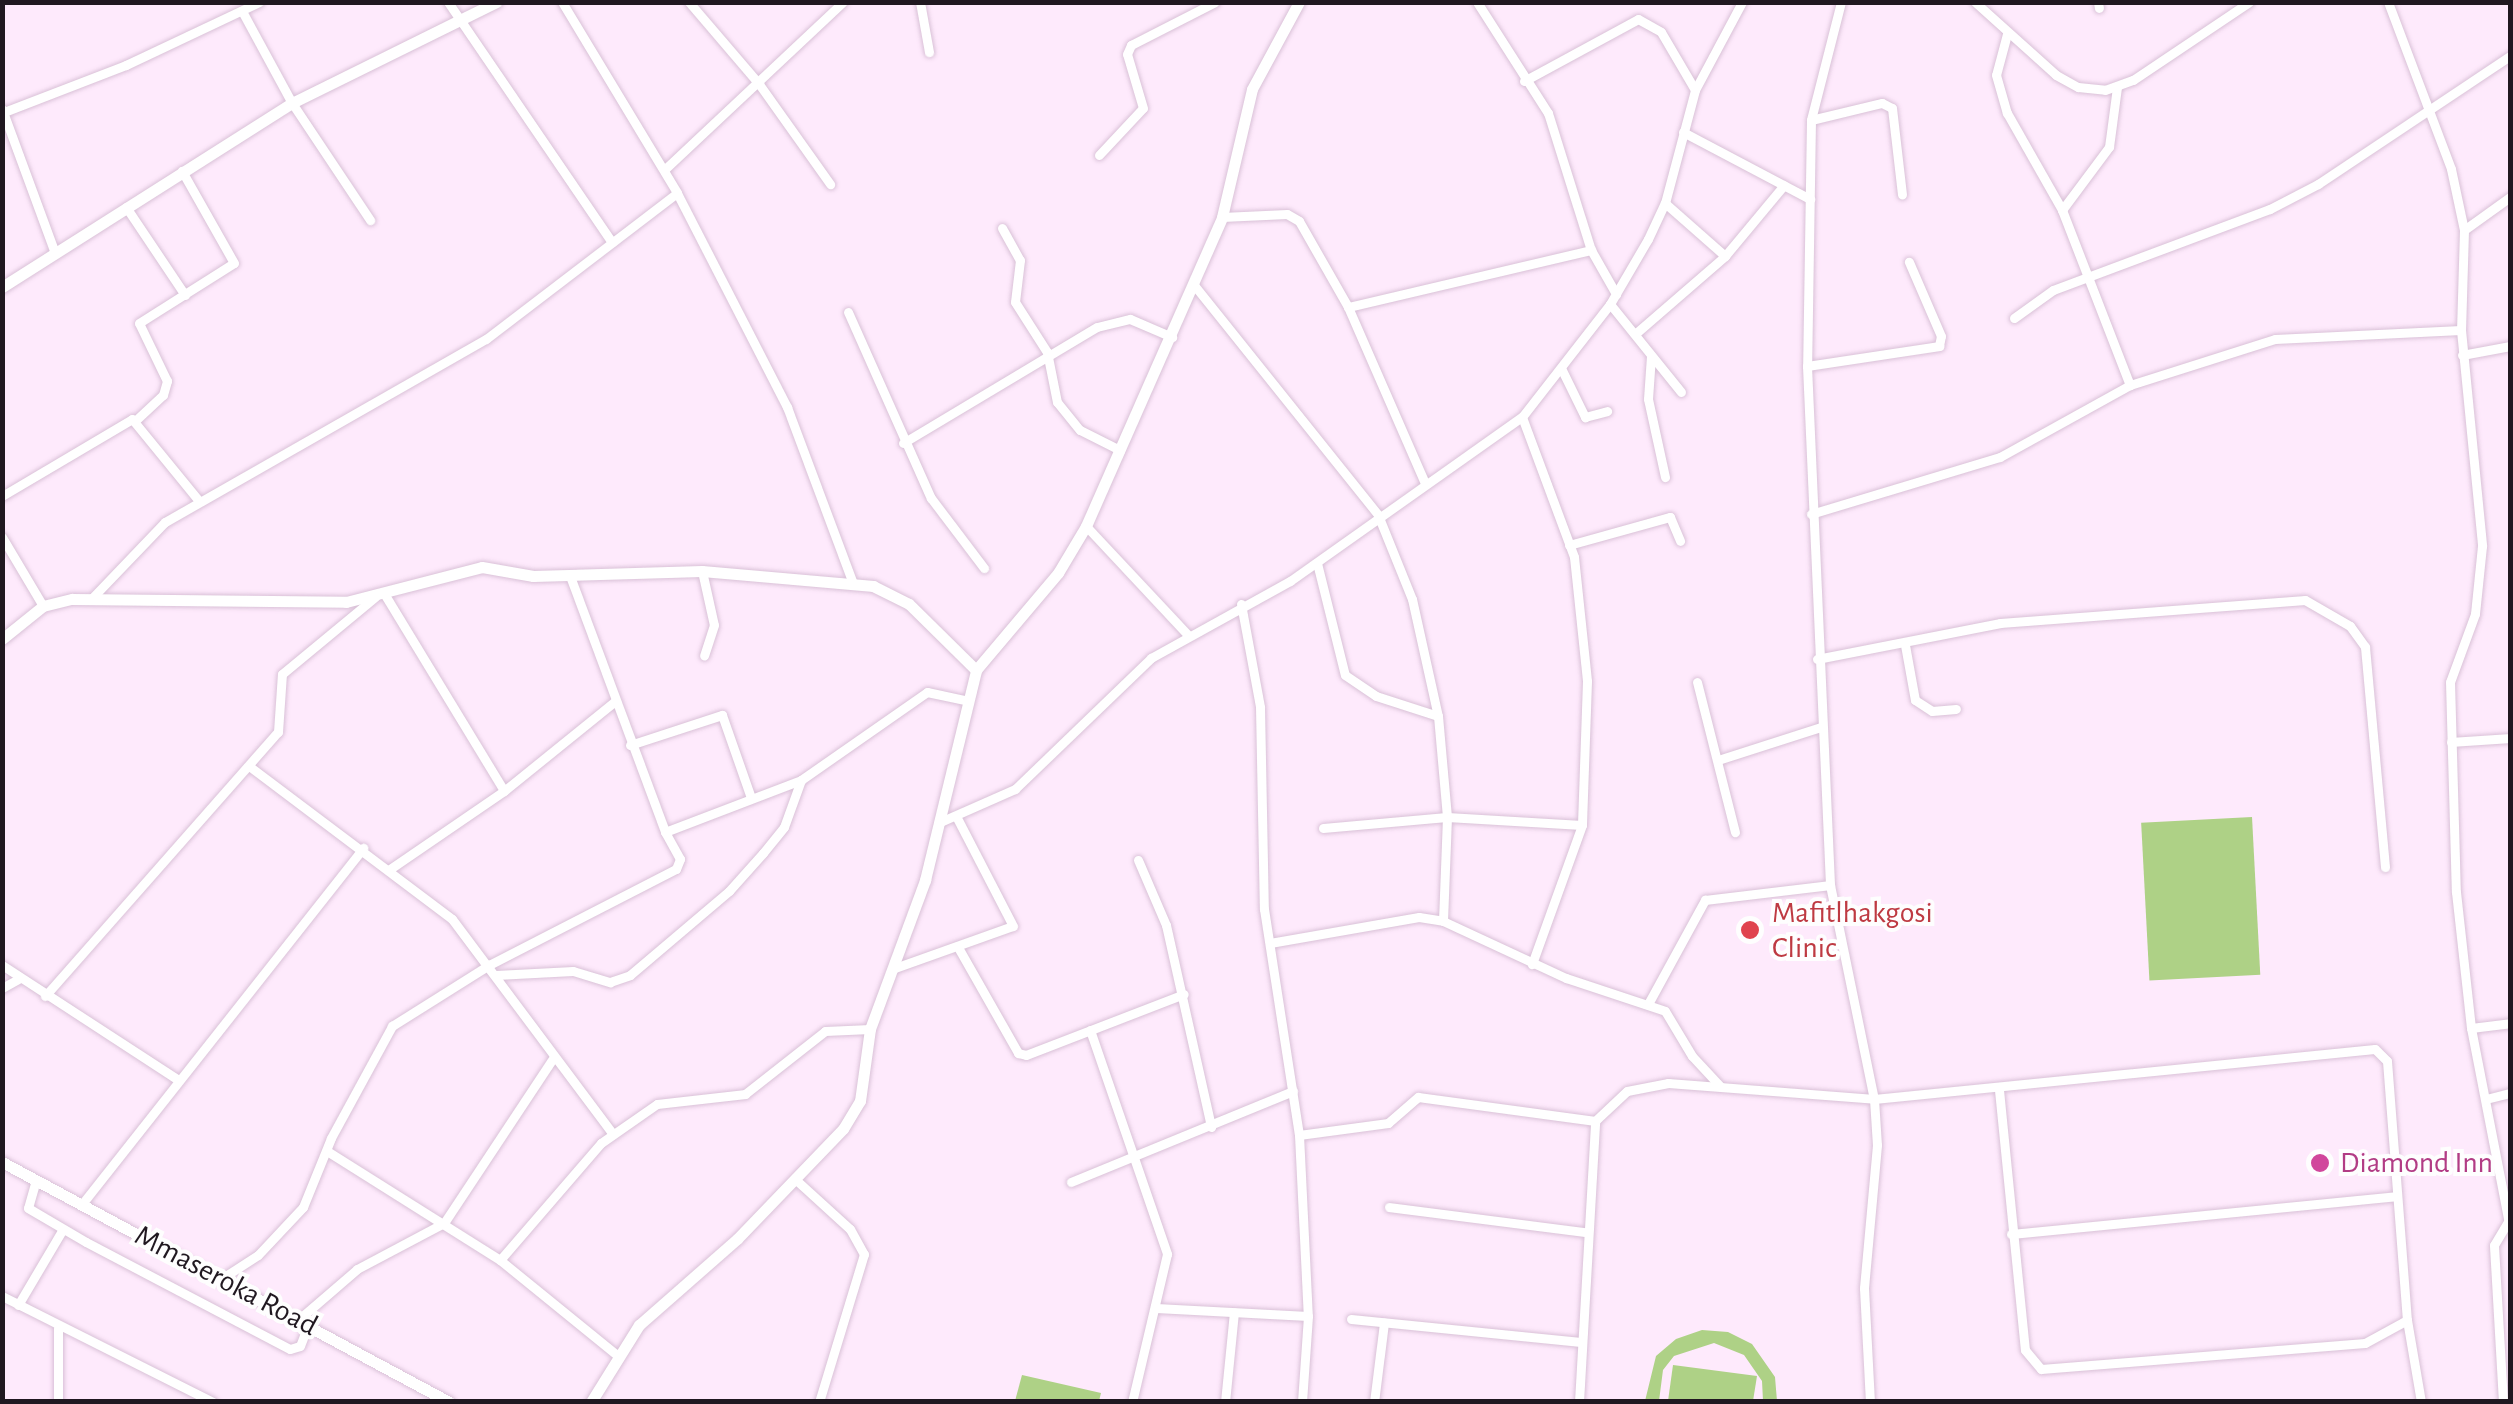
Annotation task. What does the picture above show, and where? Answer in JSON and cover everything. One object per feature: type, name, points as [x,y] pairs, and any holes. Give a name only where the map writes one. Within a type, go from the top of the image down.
[{"type":"street","points":[[232,2],[292,103],[370,220]]},
{"type":"street","points":[[55,253],[3,110],[259,2]]},
{"type":"street","points":[[448,2],[455,18],[612,242]]},
{"type":"street","points":[[2,288],[292,103],[455,18],[496,2]]},
{"type":"street","points":[[562,2],[677,193],[787,407],[852,581]]},
{"type":"street","points":[[689,2],[759,84],[830,184]]},
{"type":"street","points":[[664,170],[844,2]]},
{"type":"street","points":[[920,2],[930,52]]},
{"type":"street","points":[[1099,155],[1143,108],[1127,54],[1131,45],[1216,2]]},
{"type":"street","points":[[590,1402],[639,1325],[795,1180],[860,1101],[870,1028],[940,822],[976,670],[1058,573],[1086,526],[1222,217],[1252,89],[1300,2]]},
{"type":"street","points":[[1477,2],[1548,113],[1591,250],[1616,294]]},
{"type":"street","points":[[940,822],[957,818],[1015,789],[1151,658],[1186,634],[1317,564],[1378,515],[1522,416],[1610,304],[1665,203],[1695,90],[1742,2]]},
{"type":"street","points":[[1841,2],[1812,120],[1807,366],[1816,659],[1830,885],[1874,1099],[1878,1145],[1864,1288],[1870,1402]]},
{"type":"street","points":[[1974,2],[2007,34],[2078,88],[2117,87],[2250,2]]},
{"type":"street","points":[[2388,2],[2430,113],[2464,230],[2462,355],[2482,546],[2476,614],[2450,682],[2451,742],[2456,892],[2471,1028],[2509,1218],[2494,1245],[2503,1402]]},
{"type":"street","points":[[1524,81],[1638,20],[1662,32],[1695,90]]},
{"type":"street","points":[[2007,34],[1998,85],[2062,210],[2130,385]]},
{"type":"street","points":[[2014,318],[2054,290],[2270,209],[2430,113],[2510,56]]},
{"type":"street","points":[[2062,210],[2108,147],[2117,87]]},
{"type":"street","points":[[1812,120],[1882,103],[1892,108],[1902,194]]},
{"type":"street","points":[[1683,132],[1810,199]]},
{"type":"street","points":[[2,496],[136,420],[162,394],[167,381],[139,322],[234,260],[182,171]]},
{"type":"street","points":[[1634,334],[1725,256],[1784,185]]},
{"type":"street","points":[[93,597],[146,536],[199,501],[486,339],[677,193]]},
{"type":"street","points":[[2464,230],[2510,198]]},
{"type":"street","points":[[1665,203],[1725,256]]},
{"type":"street","points":[[126,207],[185,295]]},
{"type":"street","points":[[1222,217],[1294,216],[1348,307],[1424,482]]},
{"type":"street","points":[[1002,228],[1020,260],[1015,302],[1047,352],[1056,402],[1068,418],[1104,446],[1120,450]]},
{"type":"street","points":[[1348,307],[1591,250]]},
{"type":"street","points":[[1807,366],[1939,346],[1942,336],[1909,262]]},
{"type":"street","points":[[1194,285],[1378,515],[1412,600],[1438,716],[1447,817],[1443,921]]},
{"type":"street","points":[[1610,304],[1681,392]]},
{"type":"street","points":[[848,312],[930,498],[984,568]]},
{"type":"street","points":[[903,443],[984,399],[1047,352],[1130,318],[1172,337]]},
{"type":"street","points":[[1811,514],[2000,458],[2130,385],[2275,338],[2461,330]]},
{"type":"street","points":[[2462,355],[2510,346]]},
{"type":"street","points":[[1651,356],[1648,399],[1664,477]]},
{"type":"street","points":[[1561,368],[1585,417],[1607,411]]},
{"type":"street","points":[[1522,416],[1569,545],[1587,681],[1582,825],[1532,964]]},
{"type":"street","points":[[136,420],[199,501]]},
{"type":"street","points":[[1569,545],[1670,518],[1680,541]]},
{"type":"street","points":[[1086,526],[1186,634]]},
{"type":"street","points":[[2,537],[43,606]]},
{"type":"street","points":[[1317,564],[1345,675],[1376,696],[1438,716]]},
{"type":"street","points":[[2,639],[43,606],[93,597],[346,602],[482,567],[570,576],[702,570],[852,581],[909,604],[976,670]]},
{"type":"street","points":[[702,570],[714,625],[704,655]]},
{"type":"street","points":[[224,1277],[296,1218],[392,1026],[489,965],[676,869],[680,859],[630,745],[570,576]]},
{"type":"street","points":[[45,996],[278,732],[282,674],[380,596]]},
{"type":"street","points":[[380,596],[504,791]]},
{"type":"street","points":[[1816,659],[2000,623],[2286,599],[2326,610],[2350,626],[2365,647],[2385,867]]},
{"type":"street","points":[[1241,604],[1260,708],[1261,859],[1270,943],[1299,1135],[1308,1316],[1302,1402]]},
{"type":"street","points":[[1905,644],[1916,700],[1932,710],[1956,709]]},
{"type":"street","points":[[1696,682],[1735,832]]},
{"type":"street","points":[[665,832],[750,795],[800,780],[927,692],[966,700]]},
{"type":"street","points":[[390,869],[504,791],[615,701]]},
{"type":"street","points":[[630,745],[722,715],[750,795]]},
{"type":"street","points":[[1718,760],[1820,727]]},
{"type":"street","points":[[2451,742],[2510,738]]},
{"type":"street","points":[[249,766],[363,848],[452,919],[489,965],[552,1060],[612,1133]]},
{"type":"street","points":[[496,975],[573,971],[610,982],[630,974],[729,892],[764,854],[784,826],[800,780]]},
{"type":"street","points":[[1323,828],[1447,817],[1582,825]]},
{"type":"street","points":[[890,970],[959,948],[1014,924],[957,818]]},
{"type":"street","points":[[82,1204],[363,848]]},
{"type":"street","points":[[1138,860],[1166,925],[1211,1127]]},
{"type":"street","points":[[1648,1004],[1705,900],[1830,885]]},
{"type":"street","points":[[1270,943],[1419,917],[1443,921],[1532,964],[1648,1004],[1674,1022],[1692,1056],[1720,1086]]},
{"type":"street","points":[[959,948],[1018,1053],[1184,994]]},
{"type":"street","points":[[2,965],[177,1079]]},
{"type":"street","points":[[2,988],[20,978]]},
{"type":"street","points":[[2471,1028],[2510,1023]]},
{"type":"street","points":[[500,1260],[612,1133],[671,1099],[745,1094],[825,1032],[870,1028]]},
{"type":"street","points":[[1090,1030],[1167,1254],[1132,1402]]},
{"type":"street","points":[[1578,1402],[1584,1232],[1595,1121],[1610,1104],[1640,1086],[1720,1086],[1874,1099],[1999,1090],[2380,1050],[2387,1061],[2407,1320],[2422,1402]]},
{"type":"street","points":[[36,1180],[28,1208],[290,1349],[300,1346],[303,1322],[357,1269],[444,1223],[552,1060]]},
{"type":"street","points":[[1999,1090],[2026,1350],[2042,1369],[2365,1344],[2407,1320]]},
{"type":"street","points":[[1071,1182],[1293,1091]]},
{"type":"street","points":[[2486,1098],[2510,1093]]},
{"type":"street","points":[[1299,1135],[1388,1123],[1418,1097],[1595,1121]]},
{"type":"street","points":[[327,1151],[500,1260],[617,1354]]},
{"type":"street","name":"Mmaseroka Road","points":[[2,1162],[224,1277],[450,1402]]},
{"type":"street","points":[[795,1180],[850,1229],[864,1254],[820,1402]]},
{"type":"street","points":[[2011,1234],[2396,1196]]},
{"type":"street","points":[[1389,1207],[1584,1232]]},
{"type":"street","points":[[18,1305],[63,1229]]},
{"type":"street","points":[[2,1296],[58,1328],[210,1401]]},
{"type":"street","points":[[1156,1308],[1308,1316]]},
{"type":"street","points":[[1225,1402],[1234,1312]]},
{"type":"street","points":[[1351,1319],[1581,1342]]},
{"type":"street","points":[[1374,1402],[1384,1323]]},
{"type":"street","points":[[58,1328],[58,1402]]},
{"type":"green space","points":[[2252,817],[2260,975],[2149,981],[2141,823]]},
{"type":"green space","points":[[1702,1330],[1728,1332],[1752,1344],[1775,1377],[1777,1401],[1763,1401],[1762,1381],[1744,1355],[1714,1343],[1674,1356],[1663,1370],[1659,1401],[1645,1401],[1656,1356],[1676,1339]]},
{"type":"green space","points":[[1673,1365],[1757,1376],[1753,1401],[1668,1401]]},
{"type":"green space","points":[[1022,1375],[1101,1393],[1099,1401],[1015,1401]]},
{"type":"place","name":"Mafitlhakgosi Clinic","points":[[1750,930]]},
{"type":"place","name":"Diamond Inn","points":[[2320,1163]]}]
